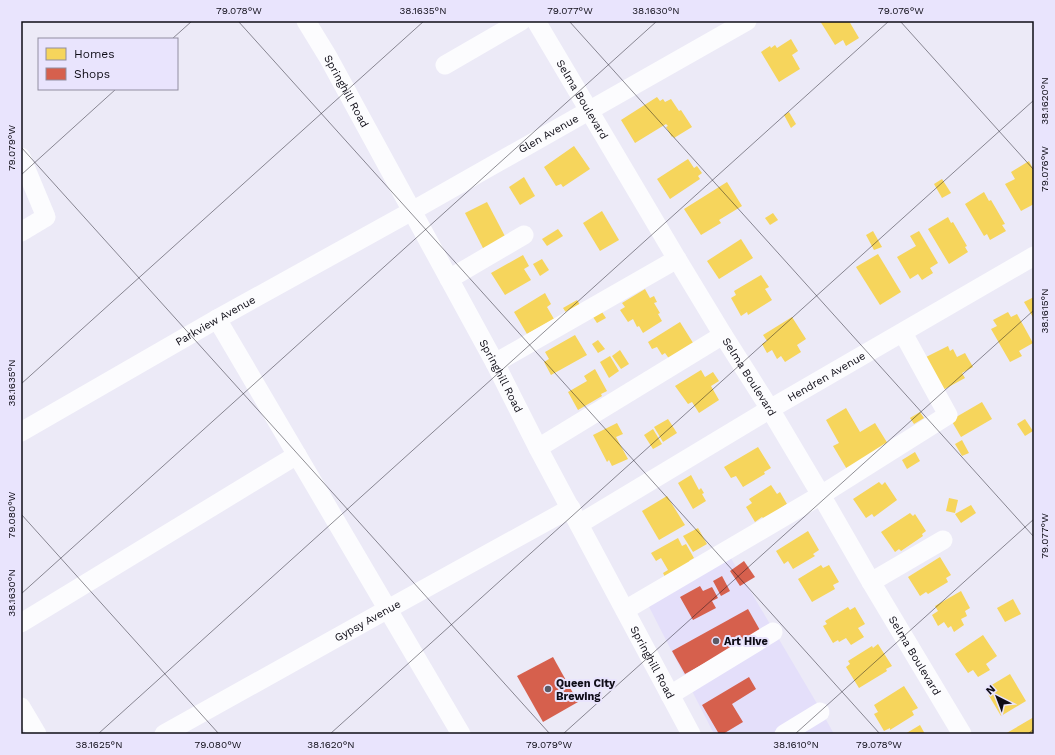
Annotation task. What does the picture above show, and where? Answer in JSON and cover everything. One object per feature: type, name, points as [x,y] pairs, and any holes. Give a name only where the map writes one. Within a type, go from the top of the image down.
[{"type":"street","name":"Springhill Road","points":[[306,21],[328,57],[495,363],[538,448],[691,734]]},
{"type":"street","points":[[445,66],[521,21]]},
{"type":"street","name":"Selma Boulevard","points":[[536,21],[677,259],[770,409],[962,734]]},
{"type":"street","name":"Glen Avenue","points":[[412,211],[739,23]]},
{"type":"street","points":[[21,157],[46,217],[21,232]]},
{"type":"street","name":"Parkview Avenue","points":[[21,432],[217,319],[412,211]]},
{"type":"street","points":[[449,279],[524,235]]},
{"type":"street","name":"Hendren Avenue","points":[[575,516],[770,409],[1034,256]]},
{"type":"street","points":[[495,363],[677,259]]},
{"type":"street","points":[[217,319],[462,734]]},
{"type":"street","points":[[626,610],[821,495],[948,415],[903,333]]},
{"type":"street","points":[[538,448],[723,335]]},
{"type":"street","points":[[21,623],[297,455]]},
{"type":"street","name":"Gypsy Avenue","points":[[164,734],[388,608],[575,516]]},
{"type":"street","points":[[871,582],[943,540]]},
{"type":"street","points":[[670,695],[773,632]]},
{"type":"street","points":[[21,707],[37,734]]},
{"type":"street","points":[[784,734],[820,712]]},
{"type":"shaded area","points":[[725,548],[834,734],[714,734],[644,597]]},
{"type":"building: Homes","points":[[820,21],[849,21],[859,38],[846,46],[843,40],[835,45]]},
{"type":"building: Homes","points":[[791,39],[798,51],[792,55],[800,69],[779,82],[761,52],[770,46],[771,48],[775,45],[777,48]]},
{"type":"building: Homes","points":[[657,97],[660,101],[663,99],[665,102],[671,99],[679,111],[681,110],[692,127],[674,138],[666,127],[668,126],[666,124],[635,143],[621,120]]},
{"type":"building: Homes","points":[[789,112],[796,124],[791,128],[784,115]]},
{"type":"building: Homes","points":[[574,146],[590,169],[563,187],[561,184],[556,186],[544,167]]},
{"type":"building: Homes","points":[[688,159],[694,168],[697,166],[702,173],[698,176],[700,179],[670,199],[657,179]]},
{"type":"building: Homes","points":[[1029,161],[1034,171],[1034,204],[1021,211],[1005,184],[1015,179],[1011,172]]},
{"type":"building: Homes","points":[[524,177],[535,196],[520,205],[509,187]]},
{"type":"building: Homes","points":[[942,179],[951,193],[942,198],[934,184]]},
{"type":"building: Homes","points":[[727,182],[742,206],[719,220],[721,223],[701,235],[684,209]]},
{"type":"building: Homes","points":[[984,192],[989,201],[991,200],[1005,224],[1002,225],[1006,231],[990,240],[987,234],[984,236],[965,204]]},
{"type":"building: Homes","points":[[487,202],[507,240],[485,252],[465,213]]},
{"type":"building: Homes","points":[[602,211],[619,240],[600,251],[583,223]]},
{"type":"building: Homes","points":[[773,213],[778,220],[770,225],[765,218]]},
{"type":"building: Homes","points":[[948,217],[951,223],[953,222],[967,246],[965,247],[968,252],[949,264],[928,229]]},
{"type":"building: Homes","points":[[558,229],[563,236],[547,246],[542,239]]},
{"type":"building: Homes","points":[[873,231],[882,247],[874,250],[866,235]]},
{"type":"building: Homes","points":[[919,231],[938,263],[930,268],[933,273],[922,280],[918,274],[910,279],[897,257],[916,246],[910,236]]},
{"type":"building: Homes","points":[[741,239],[753,258],[719,279],[707,261]]},
{"type":"building: Homes","points":[[878,254],[901,292],[880,305],[856,267]]},
{"type":"building: Homes","points":[[523,255],[529,266],[524,269],[531,280],[505,295],[491,273]]},
{"type":"building: Homes","points":[[542,259],[549,270],[540,276],[533,264]]},
{"type":"building: Homes","points":[[761,275],[769,287],[765,289],[772,300],[748,315],[747,312],[741,316],[731,298],[736,295],[734,291]]},
{"type":"building: Homes","points":[[645,289],[650,298],[654,296],[657,302],[654,303],[660,313],[658,314],[662,321],[643,333],[639,326],[637,327],[633,319],[628,322],[620,310],[625,307],[622,303]]},
{"type":"building: Homes","points":[[545,293],[551,304],[547,307],[554,319],[527,334],[514,312]]},
{"type":"building: Homes","points":[[1034,297],[1034,319],[1024,302]]},
{"type":"building: Homes","points":[[577,300],[582,308],[569,317],[563,308]]},
{"type":"building: Homes","points":[[602,312],[606,318],[597,323],[593,317]]},
{"type":"building: Homes","points":[[1008,312],[1011,317],[1017,314],[1033,343],[1019,351],[1022,356],[1010,362],[991,329],[997,326],[993,320]]},
{"type":"building: Homes","points":[[792,317],[806,339],[797,345],[801,352],[785,362],[781,356],[777,359],[772,350],[767,353],[762,344],[767,341],[763,335]]},
{"type":"building: Homes","points":[[680,322],[695,346],[670,360],[665,353],[662,355],[657,347],[652,349],[648,342]]},
{"type":"building: Homes","points":[[575,335],[587,355],[551,375],[544,362],[549,359],[545,352]]},
{"type":"building: Homes","points":[[598,340],[605,349],[598,353],[592,344]]},
{"type":"building: Homes","points":[[948,346],[950,351],[953,349],[957,357],[965,353],[973,367],[962,373],[965,378],[943,390],[926,357]]},
{"type":"building: Homes","points":[[620,350],[629,364],[621,369],[612,356]]},
{"type":"building: Homes","points":[[610,356],[619,371],[609,378],[600,362]]},
{"type":"building: Homes","points":[[595,369],[607,391],[601,394],[602,396],[578,410],[568,392],[587,381],[584,376]]},
{"type":"building: Homes","points":[[701,370],[705,377],[713,372],[719,381],[711,386],[719,400],[699,413],[692,402],[688,404],[675,386]]},
{"type":"building: Homes","points":[[982,402],[992,419],[961,437],[951,420]]},
{"type":"building: Homes","points":[[846,408],[860,432],[875,423],[888,444],[848,471],[833,446],[839,443],[826,420]]},
{"type":"building: Homes","points":[[920,412],[924,418],[914,424],[910,418]]},
{"type":"building: Homes","points":[[668,419],[677,433],[663,442],[654,427]]},
{"type":"building: Homes","points":[[1025,419],[1033,431],[1025,436],[1017,424]]},
{"type":"building: Homes","points":[[617,423],[623,434],[616,437],[628,459],[612,466],[609,460],[607,462],[593,435]]},
{"type":"building: Homes","points":[[653,429],[662,444],[653,449],[644,435]]},
{"type":"building: Homes","points":[[962,440],[969,453],[962,456],[955,444]]},
{"type":"building: Homes","points":[[758,447],[771,468],[764,472],[765,474],[743,487],[736,476],[731,478],[724,467]]},
{"type":"building: Homes","points":[[915,452],[920,461],[907,469],[902,460]]},
{"type":"building: Homes","points":[[691,475],[699,490],[701,488],[704,493],[702,494],[706,501],[693,509],[678,483]]},
{"type":"building: Homes","points":[[879,482],[882,485],[885,482],[897,500],[874,517],[872,514],[866,518],[853,499]]},
{"type":"building: Homes","points":[[771,485],[777,494],[780,492],[787,504],[764,519],[762,517],[755,522],[746,507],[752,503],[749,499]]},
{"type":"building: Homes","points":[[667,496],[685,525],[659,540],[642,511]]},
{"type":"building: Homes","points":[[949,498],[958,500],[955,513],[946,511]]},
{"type":"building: Homes","points":[[971,505],[976,513],[961,523],[955,514]]},
{"type":"building: Homes","points":[[910,513],[913,516],[915,514],[926,531],[922,534],[923,536],[901,551],[899,549],[895,552],[881,532]]},
{"type":"building: Homes","points":[[698,528],[707,544],[693,552],[683,536]]},
{"type":"building: Homes","points":[[808,531],[819,550],[813,554],[815,556],[793,569],[788,561],[784,564],[776,551]]},
{"type":"building: Homes","points":[[678,538],[682,546],[686,544],[694,558],[689,561],[692,566],[667,581],[663,573],[668,570],[661,558],[656,561],[651,553]]},
{"type":"building: Homes","points":[[940,557],[951,575],[946,578],[948,582],[928,594],[926,592],[920,596],[908,577]]},
{"type":"building: Homes","points":[[821,565],[823,568],[829,565],[839,582],[833,585],[835,589],[812,602],[798,579]]},
{"type":"building: Homes","points":[[961,591],[970,608],[965,611],[967,616],[961,619],[964,625],[954,632],[951,626],[948,628],[944,622],[938,626],[932,615],[938,611],[935,606]]},
{"type":"building: Homes","points":[[1013,599],[1021,614],[1005,622],[997,608]]},
{"type":"building: Homes","points":[[848,607],[850,610],[855,607],[865,624],[858,628],[864,637],[851,645],[846,638],[839,642],[838,640],[833,643],[823,626],[827,624],[825,621]]},
{"type":"building: Homes","points":[[983,635],[997,656],[986,664],[990,670],[978,677],[973,670],[968,673],[955,654]]},
{"type":"building: Homes","points":[[878,644],[892,666],[886,669],[887,671],[859,688],[846,667],[850,664],[848,661],[872,646],[873,648]]},
{"type":"building: Homes","points":[[1010,674],[1026,701],[1001,716],[985,689]]},
{"type":"building: Homes","points":[[904,686],[918,708],[912,711],[914,715],[890,730],[890,728],[884,731],[874,714],[878,712],[874,705]]},
{"type":"building: Homes","points":[[1034,717],[1034,734],[1005,734]]},
{"type":"building: Homes","points":[[920,725],[925,734],[905,734]]},
{"type":"building: Shops","points":[[744,561],[755,577],[740,586],[730,571]]},
{"type":"building: Shops","points":[[722,576],[730,591],[721,596],[713,581]]},
{"type":"building: Shops","points":[[700,586],[703,591],[712,587],[718,598],[712,601],[716,608],[693,620],[680,597]]},
{"type":"building: Shops","name":"Art Hive","points":[[748,609],[761,632],[685,674],[672,651]]},
{"type":"building: Shops","name":"Queen City Brewing","points":[[553,657],[578,702],[543,722],[517,676]]},
{"type":"building: Shops","points":[[749,677],[756,689],[732,704],[743,722],[723,734],[719,734],[702,705]]},
{"type":"place","name":"Art Hive","points":[[716,641]]},
{"type":"place","name":"Queen City Brewing","points":[[548,689]]}]
